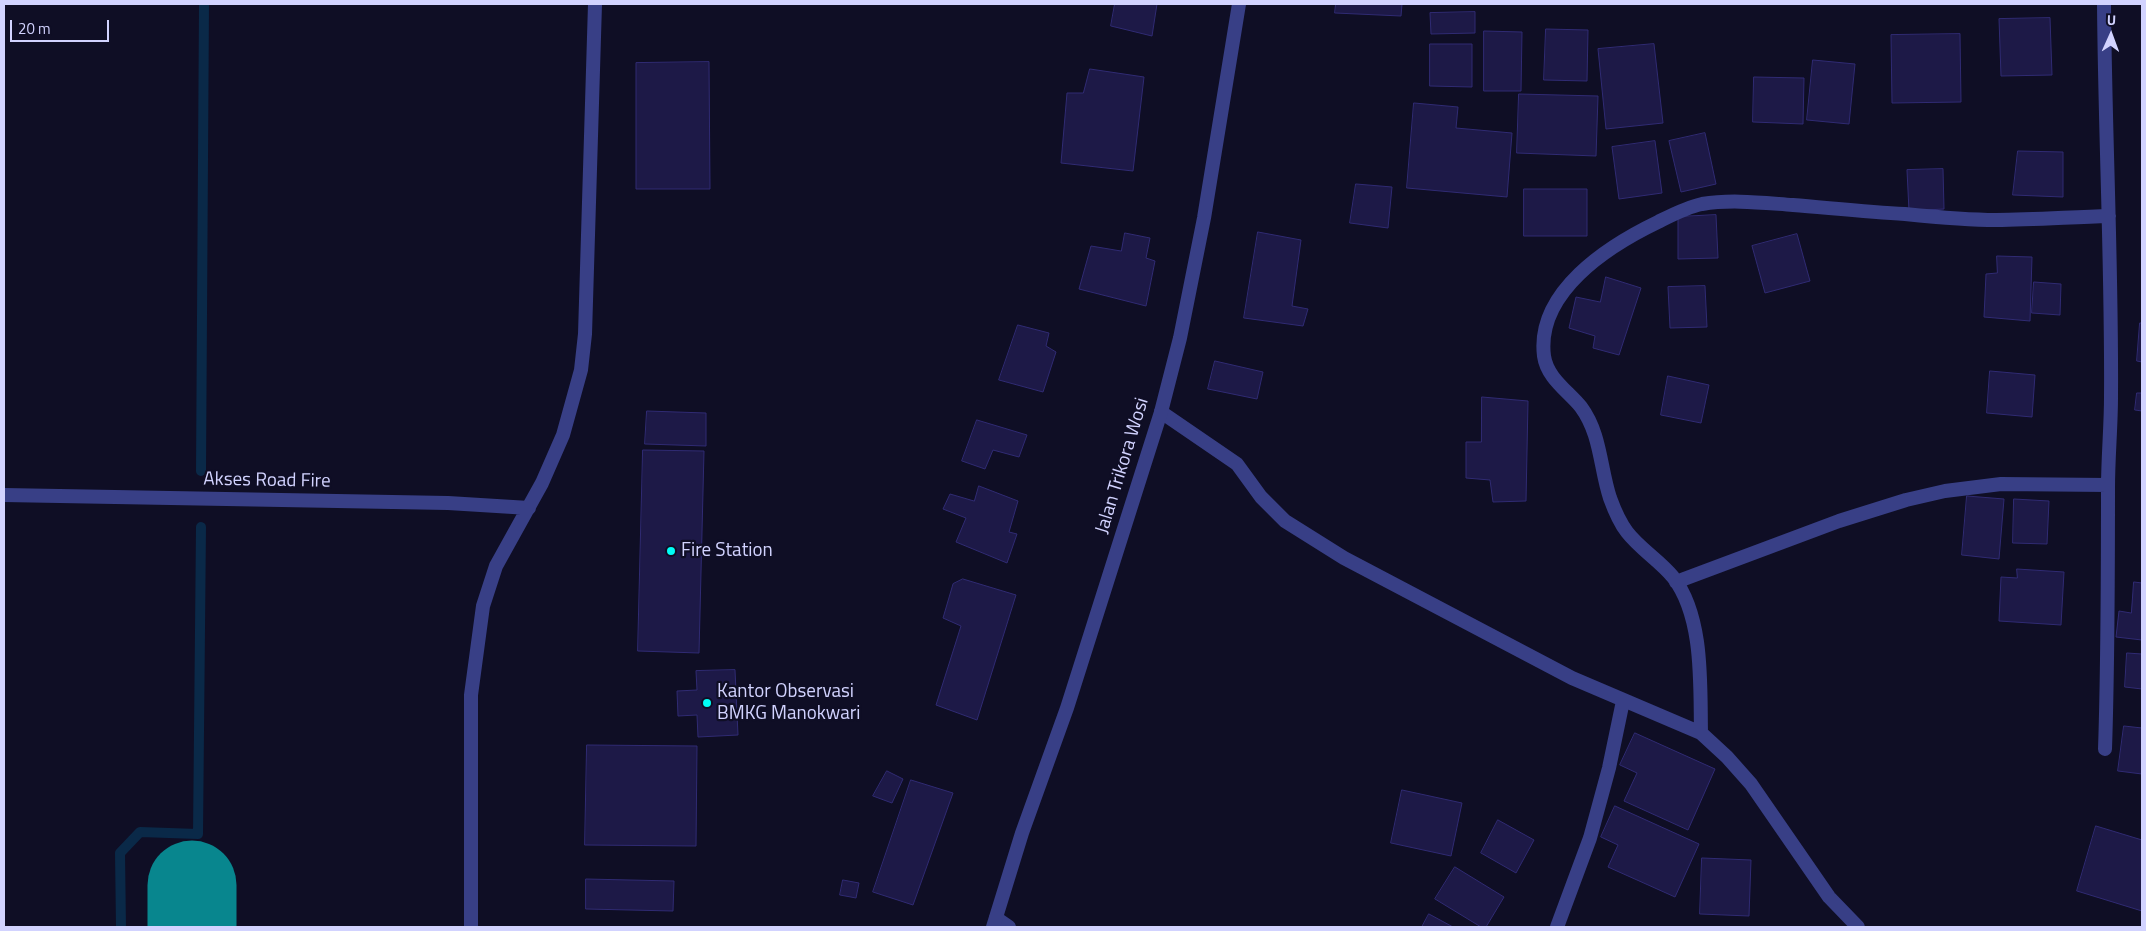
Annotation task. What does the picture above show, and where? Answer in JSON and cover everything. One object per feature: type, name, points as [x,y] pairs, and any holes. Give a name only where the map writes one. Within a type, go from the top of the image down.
[{"type":"street","points":[[471,927],[471,695],[474,660],[483,606],[496,566],[529,508],[563,435],[581,370],[585,334],[595,4]]},
{"type":"street","name":"Jalan Trikora Wosi","points":[[994,923],[1022,833],[1067,708],[1160,412],[1180,338],[1204,218],[1239,4]]},
{"type":"street","points":[[2104,4],[2103,69],[2109,216],[2111,398],[2108,485],[2108,662],[2105,748]]},
{"type":"street","points":[[1701,733],[1700,675],[1696,630],[1676,582],[1659,562],[1626,530],[1610,499],[1595,433],[1581,407],[1555,380],[1544,357],[1544,329],[1558,298],[1583,271],[1602,254],[1626,237],[1681,210],[1700,204],[1724,202],[1997,220],[2109,216]]},
{"type":"street","points":[[1160,412],[1237,464],[1261,497],[1285,520],[1344,558],[1572,678],[1701,733],[1727,757],[1751,784],[1829,897],[1858,927]]},
{"type":"street","points":[[1676,582],[1839,521],[1906,500],[1945,491],[2001,484],[2108,485]]},
{"type":"street","name":"Akses Road Fire","points":[[4,495],[448,503],[529,508]]},
{"type":"street","points":[[1557,927],[1593,828],[1609,768],[1623,701]]},
{"type":"street","points":[[994,923],[1009,927]]},
{"type":"building","points":[[1115,4],[1157,4],[1152,36],[1111,26]]},
{"type":"building","points":[[1336,4],[1402,4],[1401,16],[1335,13]]},
{"type":"building","points":[[1475,12],[1475,33],[1431,34],[1430,13]]},
{"type":"building","points":[[2050,18],[2052,75],[2001,76],[1999,19]]},
{"type":"building","points":[[1546,29],[1588,30],[1587,81],[1544,80]]},
{"type":"building","points":[[1484,31],[1522,32],[1521,91],[1484,91]]},
{"type":"building","points":[[1960,34],[1961,102],[1892,103],[1891,35]]},
{"type":"building","points":[[1430,44],[1472,44],[1472,87],[1430,86]]},
{"type":"building","points":[[1654,44],[1663,123],[1606,129],[1598,49]]},
{"type":"building","points":[[1813,60],[1855,64],[1849,124],[1807,120]]},
{"type":"building","points":[[709,62],[710,189],[636,189],[636,63]]},
{"type":"building","points":[[1090,69],[1144,77],[1133,171],[1061,163],[1067,93],[1083,93]]},
{"type":"building","points":[[1754,77],[1804,78],[1803,124],[1753,122]]},
{"type":"building","points":[[1519,94],[1598,96],[1596,156],[1517,153]]},
{"type":"building","points":[[1414,103],[1458,107],[1456,128],[1512,133],[1507,197],[1407,188]]},
{"type":"building","points":[[1705,133],[1716,184],[1681,192],[1669,141]]},
{"type":"building","points":[[1655,141],[1662,193],[1619,199],[1612,147]]},
{"type":"building","points":[[2018,151],[2063,152],[2063,197],[2013,195]]},
{"type":"building","points":[[1943,169],[1944,209],[1909,211],[1907,170]]},
{"type":"building","points":[[1356,184],[1392,187],[1388,228],[1350,223]]},
{"type":"building","points":[[1524,189],[1587,189],[1587,236],[1524,236]]},
{"type":"building","points":[[1716,215],[1718,258],[1678,259],[1678,217]]},
{"type":"building","points":[[1258,232],[1301,240],[1292,306],[1308,309],[1303,326],[1244,318]]},
{"type":"building","points":[[1125,233],[1150,238],[1146,258],[1155,261],[1146,306],[1079,289],[1091,246],[1121,251]]},
{"type":"building","points":[[1797,234],[1810,281],[1765,293],[1752,246]]},
{"type":"building","points":[[1997,256],[2032,257],[2030,321],[1984,317],[1986,274],[1997,273]]},
{"type":"building","points":[[1606,277],[1641,288],[1619,355],[1593,348],[1595,336],[1569,328],[1576,297],[1600,302]]},
{"type":"building","points":[[2034,282],[2061,284],[2060,315],[2032,313]]},
{"type":"building","points":[[1705,286],[1707,327],[1670,328],[1668,287]]},
{"type":"building","points":[[2140,323],[2142,323],[2142,362],[2137,361]]},
{"type":"building","points":[[1018,325],[1049,333],[1046,346],[1056,352],[1043,392],[999,380]]},
{"type":"building","points":[[1215,361],[1263,372],[1257,399],[1208,389]]},
{"type":"building","points":[[1990,371],[2035,375],[2032,417],[1987,413]]},
{"type":"building","points":[[1668,376],[1709,385],[1701,423],[1661,415]]},
{"type":"building","points":[[2137,393],[2142,393],[2142,411],[2135,410]]},
{"type":"building","points":[[1482,397],[1528,401],[1526,501],[1493,502],[1490,480],[1466,478],[1466,442],[1481,442]]},
{"type":"building","points":[[647,411],[706,413],[706,446],[645,444]]},
{"type":"building","points":[[977,420],[1027,435],[1019,457],[993,450],[985,469],[962,461]]},
{"type":"building","name":"Fire Station","points":[[643,450],[704,451],[699,653],[638,651]]},
{"type":"building","points":[[979,486],[1018,501],[1009,532],[1017,534],[1007,563],[956,542],[966,518],[943,509],[950,494],[974,501]]},
{"type":"building","points":[[1967,496],[2004,499],[1999,559],[1962,555]]},
{"type":"building","points":[[2014,499],[2049,501],[2047,544],[2013,543]]},
{"type":"building","points":[[2017,569],[2064,572],[2061,625],[1999,621],[2001,577],[2017,578]]},
{"type":"building","points":[[963,579],[1016,595],[977,720],[936,705],[961,626],[943,618],[953,584]]},
{"type":"building","points":[[2134,582],[2142,583],[2142,640],[2116,637],[2119,611],[2131,613]]},
{"type":"building","points":[[2127,653],[2142,654],[2142,689],[2125,687]]},
{"type":"building","name":"Kantor Observasi BMKG Manokwari","points":[[735,670],[738,735],[698,737],[697,715],[678,716],[677,691],[697,690],[696,671]]},
{"type":"building","points":[[2124,726],[2142,728],[2142,774],[2118,771]]},
{"type":"building","points":[[1635,733],[1715,769],[1688,830],[1624,801],[1637,773],[1620,765]]},
{"type":"building","points":[[587,745],[697,746],[696,846],[585,845]]},
{"type":"building","points":[[887,771],[903,779],[892,803],[873,796]]},
{"type":"building","points":[[911,780],[953,793],[913,905],[873,892]]},
{"type":"building","points":[[1402,790],[1462,803],[1451,856],[1391,843]]},
{"type":"building","points":[[1615,806],[1699,844],[1675,897],[1608,867],[1618,845],[1601,837]]},
{"type":"building","points":[[1498,820],[1534,840],[1516,873],[1481,853]]},
{"type":"building","points":[[2096,826],[2142,840],[2142,911],[2077,891]]},
{"type":"building","points":[[1702,858],[1751,860],[1749,916],[1700,914]]},
{"type":"building","points":[[1455,867],[1504,897],[1486,927],[1481,927],[1435,899]]},
{"type":"building","points":[[586,879],[674,881],[673,911],[586,909]]},
{"type":"building","points":[[843,880],[859,883],[856,898],[840,895]]},
{"type":"building","points":[[1429,914],[1453,927],[1422,927]]},
{"type":"waterway","points":[[201,471],[204,4]]},
{"type":"waterway","points":[[121,927],[120,853],[140,832],[198,834],[201,527]]},
{"type":"taxiway","points":[[192,885],[192,927]]},
{"type":"place","name":"Fire Station","points":[[671,551]]},
{"type":"place","name":"Kantor Observasi BMKG Manokwari","points":[[707,703]]}]
